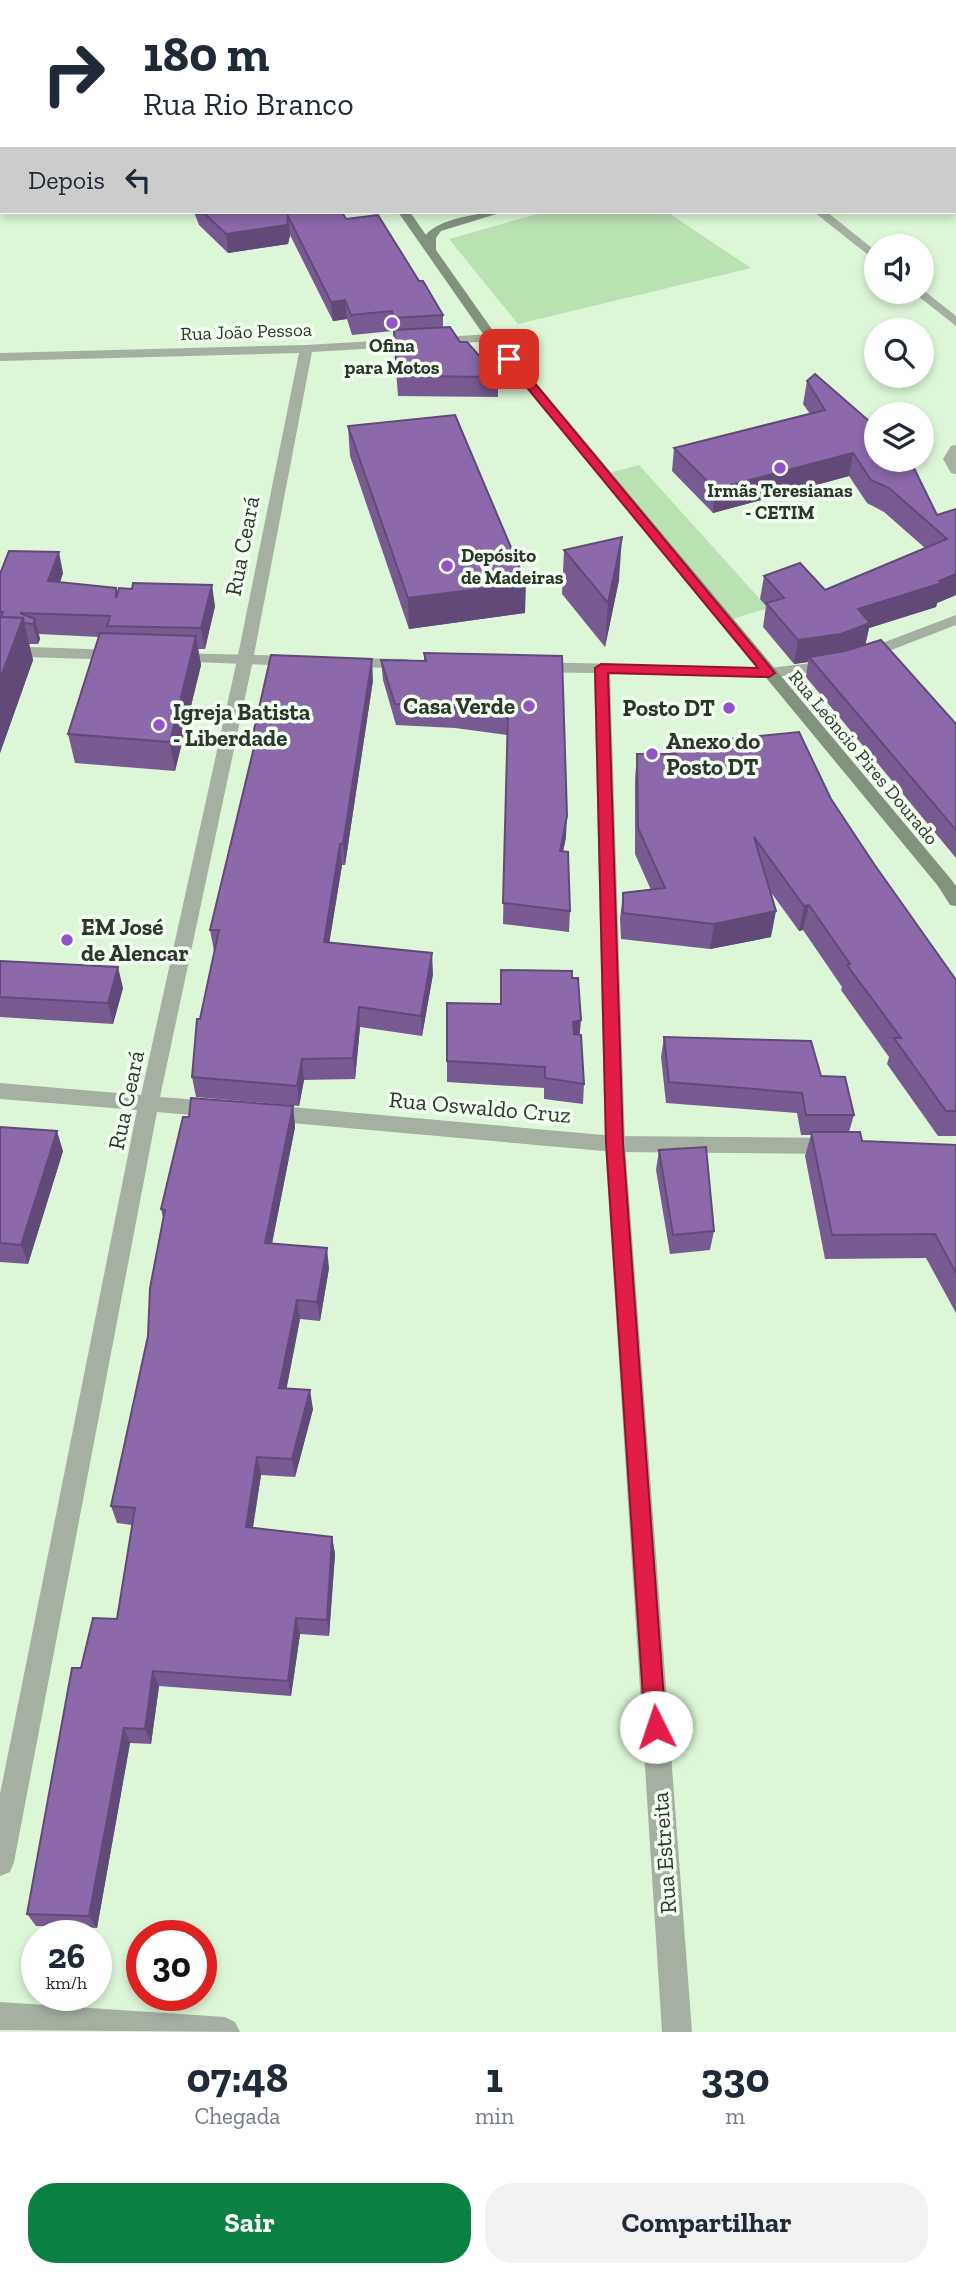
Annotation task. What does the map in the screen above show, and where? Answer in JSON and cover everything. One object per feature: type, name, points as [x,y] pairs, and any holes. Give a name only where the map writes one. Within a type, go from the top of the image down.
[{"type":"main road","name":"Rua Leôncio Pires Dourado","points":[[405,214],[492,338],[944,882],[956,900]]},
{"type":"main road","points":[[431,254],[431,234],[437,229],[490,214]]},
{"type":"street","points":[[822,214],[864,248]]},
{"type":"street","points":[[934,304],[956,322]]},
{"type":"street","name":"Rua João Pessoa","points":[[0,357],[306,349],[492,338]]},
{"type":"street","name":"Rua Ceará","points":[[0,1862],[149,1103],[245,660],[306,349]]},
{"type":"street","points":[[956,449],[950,459],[956,470]]},
{"type":"street","points":[[519,666],[769,673],[805,671],[841,664],[956,620]]},
{"type":"street","points":[[0,651],[136,656]]},
{"type":"street","points":[[163,657],[423,664]]},
{"type":"street","name":"Rua Estreita","points":[[601,668],[615,1143],[677,2032]]},
{"type":"street","name":"Rua Oswaldo Cruz","points":[[0,1091],[615,1143],[847,1146]]},
{"type":"street","points":[[0,2016],[225,2032]]},
{"type":"green space","points":[[537,214],[670,214],[751,268],[518,324],[449,239]]},
{"type":"green space","points":[[639,465],[768,608],[733,619],[609,473]]},
{"type":"building","points":[[205,214],[343,214],[346,219],[378,215],[443,315],[393,318],[392,311],[351,315],[345,300],[331,302],[288,216],[287,225],[226,234]]},
{"type":"building","points":[[450,327],[460,342],[467,342],[498,377],[397,376],[394,330]]},
{"type":"building","points":[[815,374],[864,417],[864,470],[853,453],[715,489],[674,448],[825,410],[807,381]]},
{"type":"building","points":[[455,415],[526,583],[408,598],[348,426]]},
{"type":"building","points":[[866,472],[916,472],[937,515],[956,509],[956,574],[939,581],[942,583],[858,609],[870,623],[841,634],[798,640],[766,603],[784,598],[764,576],[800,563],[825,590],[947,539],[889,488],[871,480]]},
{"type":"building","points":[[622,537],[608,603],[564,550]]},
{"type":"building","points":[[9,551],[59,552],[48,581],[116,588],[116,598],[119,588],[132,589],[133,583],[212,585],[201,628],[107,626],[110,616],[20,613],[35,619],[33,624],[24,623],[23,618],[1,617],[3,612],[0,612],[0,574]]},
{"type":"building","points":[[0,617],[23,618],[0,679]]},
{"type":"building","points":[[100,633],[196,636],[170,742],[68,734]]},
{"type":"building","points":[[881,640],[956,724],[956,830],[809,657],[845,651]]},
{"type":"building","points":[[424,653],[562,656],[567,816],[560,851],[568,852],[570,911],[503,903],[508,714],[455,707],[395,704],[381,660],[426,661]]},
{"type":"building","points":[[271,655],[372,659],[343,844],[340,844],[324,942],[432,953],[421,1016],[359,1007],[353,1058],[302,1059],[297,1086],[192,1077],[197,1019],[200,1019],[219,930],[210,930],[256,739],[252,739]]},
{"type":"building","points":[[799,732],[831,799],[956,980],[956,1111],[946,1111],[894,1038],[901,1038],[847,965],[850,964],[809,905],[804,906],[754,837],[776,911],[714,924],[623,913],[623,893],[665,888],[638,828],[637,754],[676,754],[671,745]]},
{"type":"building","points":[[0,961],[118,967],[108,1003],[0,997]]},
{"type":"building","points":[[501,970],[572,971],[572,978],[578,978],[581,1020],[573,1022],[574,1034],[581,1035],[584,1084],[545,1078],[545,1067],[447,1061],[447,1003],[501,1004]]},
{"type":"building","points":[[664,1037],[811,1041],[821,1076],[845,1077],[854,1115],[806,1115],[802,1093],[669,1082]]},
{"type":"building","points":[[191,1098],[293,1106],[265,1243],[327,1248],[317,1302],[297,1300],[279,1388],[310,1390],[292,1459],[257,1457],[246,1527],[332,1537],[327,1620],[296,1618],[288,1681],[153,1671],[145,1729],[124,1728],[89,1916],[27,1914],[72,1668],[81,1668],[93,1618],[117,1619],[135,1508],[111,1506],[148,1336],[150,1288],[165,1210],[161,1209],[183,1117],[189,1117]]},
{"type":"building","points":[[0,1127],[57,1131],[21,1245],[0,1243]]},
{"type":"building","points":[[811,1132],[860,1132],[862,1141],[956,1145],[956,1273],[935,1234],[832,1235]]},
{"type":"building","points":[[706,1147],[714,1231],[673,1235],[659,1150]]},
{"type":"place","name":"Ofina para Motos","points":[[392,323]]},
{"type":"place","name":"Irmãs Teresianas - CETIM","points":[[780,468]]},
{"type":"place","name":"Depósito de Madeiras","points":[[447,566]]},
{"type":"place","name":"Casa Verde","points":[[529,706]]},
{"type":"place","name":"Posto DT","points":[[729,708]]},
{"type":"place","name":"Igreja Batista - Liberdade","points":[[159,725]]},
{"type":"place","name":"Anexo do Posto DT","points":[[652,754]]},
{"type":"place","name":"EM José de Alencar","points":[[67,940]]},
{"type":"route","points":[[509,359],[769,673],[601,668],[615,1143],[656,1727]]}]
